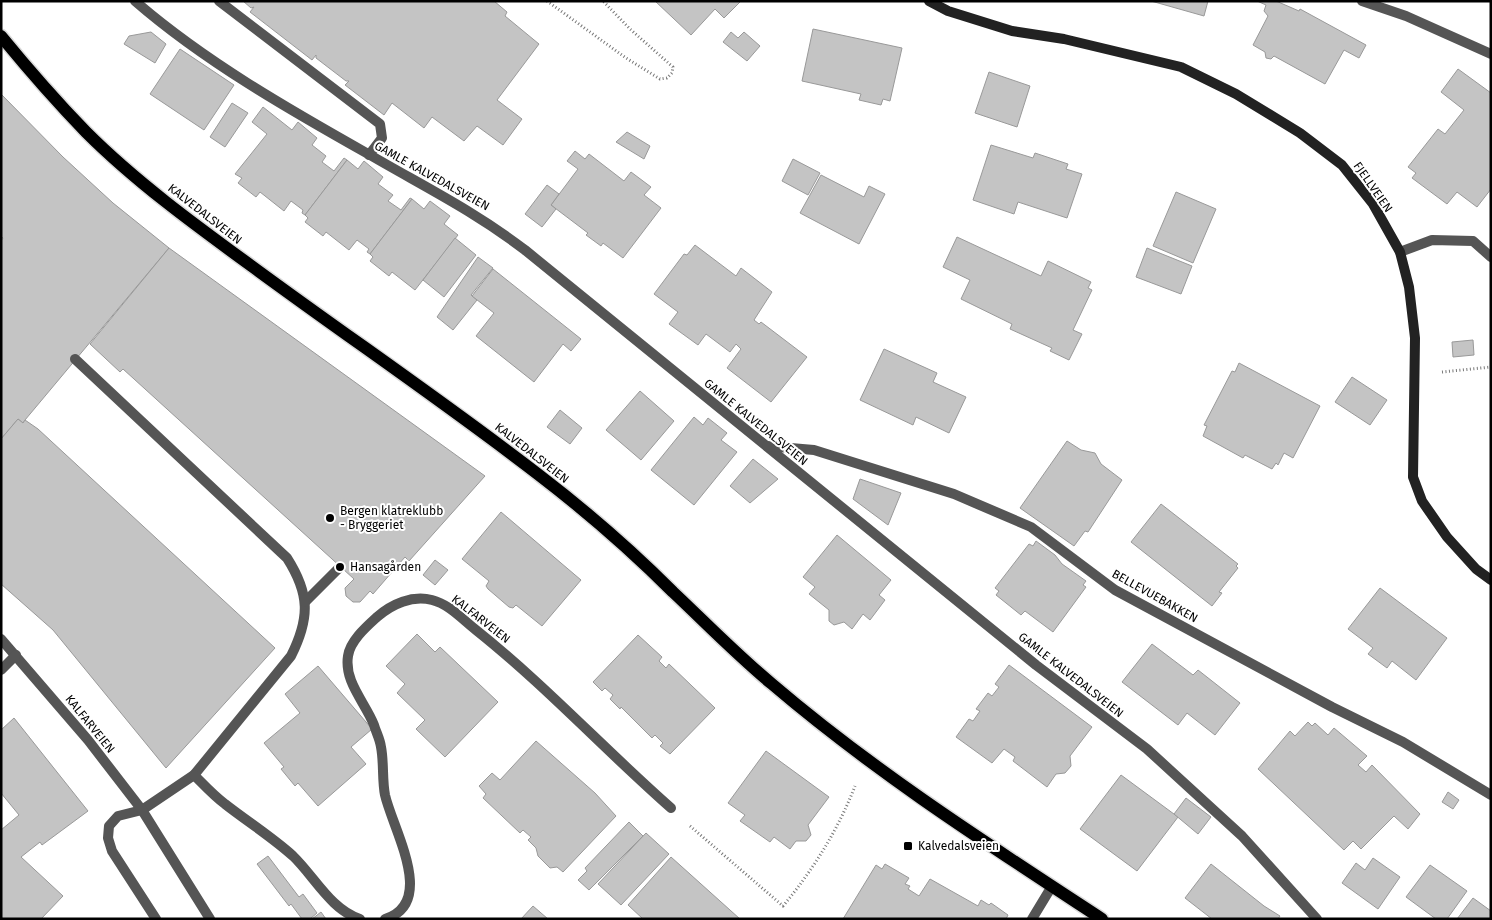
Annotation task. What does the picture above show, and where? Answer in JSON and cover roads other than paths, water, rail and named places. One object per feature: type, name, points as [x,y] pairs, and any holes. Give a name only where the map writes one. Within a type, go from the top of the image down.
[{"type":"main road","name":"KALVEDALSVEIEN","points":[[1,36],[38,81],[88,134],[144,184],[225,247],[455,411],[542,477],[639,559],[723,641],[772,684],[863,757],[1102,919]]},
{"type":"street","name":"GAMLE KALVEDALSVEIEN","points":[[135,1],[154,18],[229,71],[369,155],[487,221],[1036,664],[1147,749],[1242,836],[1317,919]]},
{"type":"street","points":[[219,1],[380,124],[382,138],[369,155]]},
{"type":"street","name":"FJELLVEIEN","points":[[929,1],[948,11],[1012,31],[1064,39],[1180,67],[1236,94],[1300,133],[1342,165],[1373,204],[1400,252],[1409,287],[1415,338],[1413,477],[1422,502],[1447,536],[1476,569],[1491,580]]},
{"type":"street","points":[[1362,1],[1406,16],[1491,54]]},
{"type":"street","points":[[1400,252],[1432,240],[1473,241],[1491,257]]},
{"type":"street","points":[[75,359],[288,558],[301,580],[305,602],[302,631],[291,656],[194,775],[142,810],[118,816],[109,826],[108,838],[112,851],[156,919]]},
{"type":"street","name":"BELLEVUEBAKKEN","points":[[766,446],[814,450],[954,494],[1031,527],[1115,590],[1332,707],[1403,742],[1491,794]]},
{"type":"street","points":[[305,602],[340,567]]},
{"type":"street","name":"KALFARVEIEN","points":[[385,919],[392,916],[408,902],[411,881],[385,795],[381,747],[372,722],[347,670],[348,654],[351,645],[375,619],[396,604],[407,600],[432,600],[455,613],[540,686],[671,808]]},
{"type":"street","name":"KALFARVEIEN","points":[[1,640],[88,740],[142,810],[210,919]]},
{"type":"street","points":[[1,670],[16,655]]},
{"type":"street","points":[[194,775],[224,803],[269,835],[294,858],[338,905],[353,917],[360,919]]},
{"type":"street","points":[[1032,919],[1052,886]]},
{"type":"place","name":"Bergen klatreklubb - Bryggeriet","points":[[330,518]]},
{"type":"place","name":"Hansagården","points":[[340,567]]},
{"type":"place","name":"Kalvedalsveien","points":[[908,846]]}]
